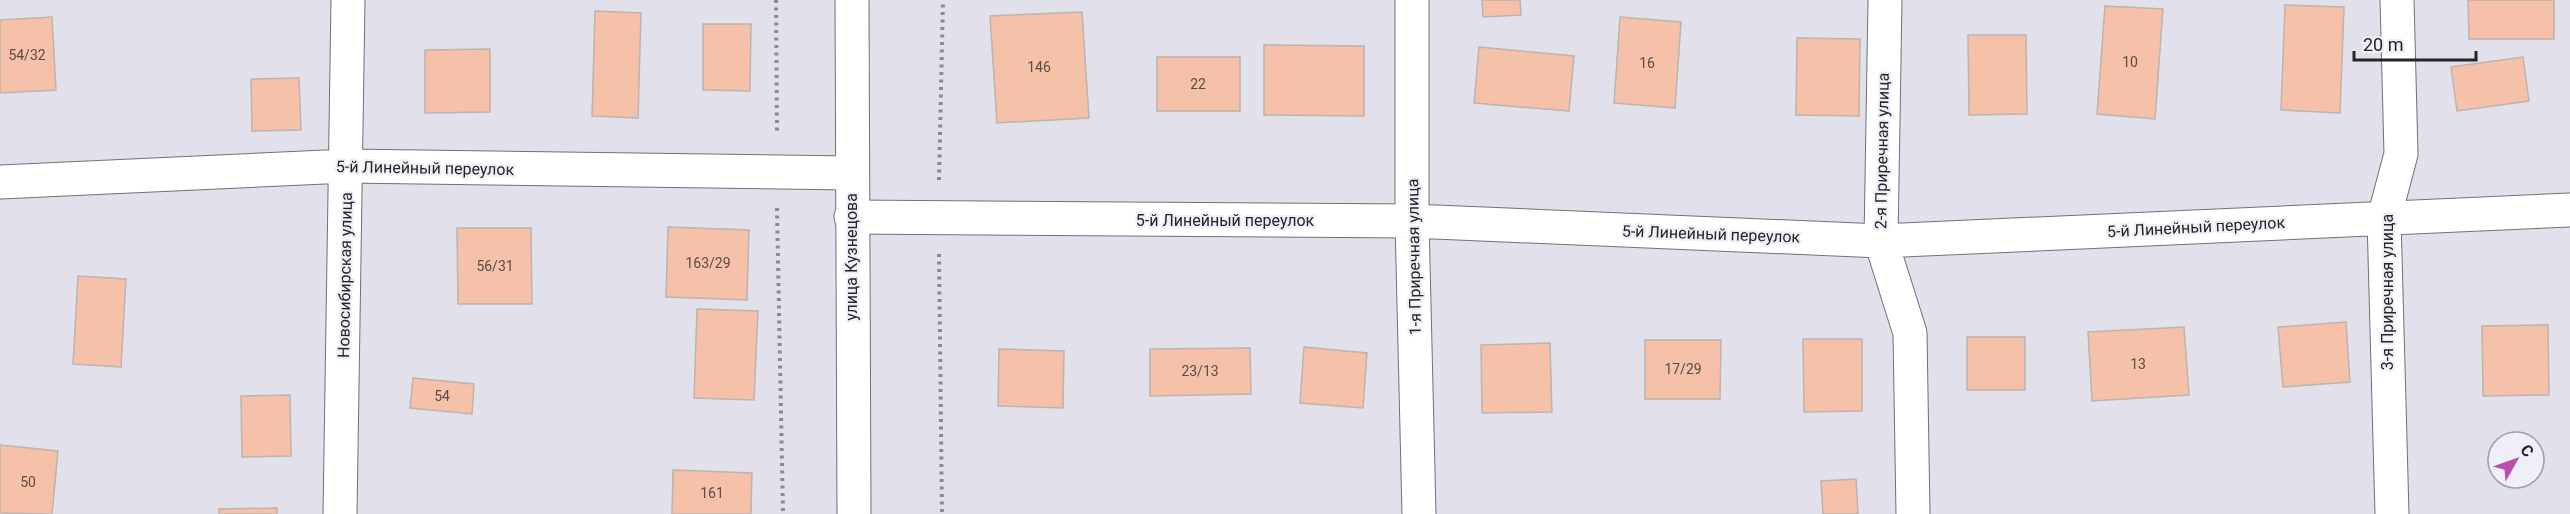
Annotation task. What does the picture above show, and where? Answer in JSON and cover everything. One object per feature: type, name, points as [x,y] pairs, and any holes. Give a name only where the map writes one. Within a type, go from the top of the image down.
[{"type":"street","name":"Новосибирская улица","points":[[340,514],[348,0]]},
{"type":"street","name":"улица Кузнецова","points":[[852,0],[851,217],[854,514]]},
{"type":"street","name":"1-я Приречная улица","points":[[1412,0],[1412,221],[1419,514]]},
{"type":"street","name":"2-я Приречная улица","points":[[1885,0],[1881,241],[1910,333],[1913,514]]},
{"type":"street","name":"3-я Приречная улица","points":[[2392,514],[2384,218],[2401,154],[2397,0]]},
{"type":"street","name":"5-й Линейный переулок","points":[[0,182],[347,166],[851,173]]},
{"type":"street","name":"5-й Линейный переулок","points":[[851,217],[1412,221],[1881,241],[2570,210]]},
{"type":"path","points":[[776,0],[783,514]]},
{"type":"path","points":[[942,514],[938,218],[943,0]]},
{"type":"building","points":[[1482,0],[1520,0],[1521,15],[1483,17]]},
{"type":"building","points":[[2468,0],[2554,0],[2554,39],[2469,39]]},
{"type":"building","points":[[2285,5],[2344,7],[2340,113],[2281,110]]},
{"type":"building","points":[[2105,6],[2163,9],[2155,119],[2097,114]]},
{"type":"building","points":[[595,11],[641,13],[638,118],[592,116]]},
{"type":"building","points":[[1082,12],[1089,118],[997,123],[990,16]]},
{"type":"building","points":[[52,17],[56,90],[0,93],[0,20]]},
{"type":"building","points":[[1620,17],[1681,22],[1675,108],[1614,103]]},
{"type":"building","points":[[703,24],[751,24],[750,91],[703,90]]},
{"type":"building","points":[[1968,35],[2026,35],[2027,114],[1969,115]]},
{"type":"building","points":[[1797,38],[1860,39],[1859,116],[1796,115]]},
{"type":"building","points":[[1264,45],[1364,46],[1364,116],[1264,115]]},
{"type":"building","points":[[1479,47],[1574,56],[1569,111],[1474,103]]},
{"type":"building","points":[[490,49],[490,112],[425,113],[425,50]]},
{"type":"building","points":[[1157,57],[1240,57],[1240,111],[1157,111]]},
{"type":"building","points":[[2523,57],[2529,101],[2457,111],[2451,67]]},
{"type":"building","points":[[299,78],[301,130],[252,131],[251,79]]},
{"type":"building","points":[[668,227],[749,230],[747,300],[666,297]]},
{"type":"building","points":[[457,228],[531,228],[532,304],[458,304]]},
{"type":"building","points":[[78,276],[126,279],[121,367],[73,364]]},
{"type":"building","points":[[697,309],[758,311],[754,400],[694,398]]},
{"type":"building","points":[[2346,322],[2350,382],[2283,387],[2278,327]]},
{"type":"building","points":[[2548,325],[2549,395],[2483,396],[2482,326]]},
{"type":"building","points":[[2184,327],[2189,395],[2092,401],[2088,332]]},
{"type":"building","points":[[1967,337],[2025,337],[2025,390],[1967,390]]},
{"type":"building","points":[[1803,339],[1862,339],[1862,411],[1804,412]]},
{"type":"building","points":[[1645,340],[1721,340],[1720,399],[1645,399]]},
{"type":"building","points":[[1550,343],[1552,412],[1482,413],[1481,345]]},
{"type":"building","points":[[1304,347],[1367,353],[1363,408],[1300,403]]},
{"type":"building","points":[[1250,348],[1251,394],[1150,396],[1150,349]]},
{"type":"building","points":[[999,349],[1064,351],[1063,408],[998,406]]},
{"type":"building","points":[[413,378],[474,384],[472,414],[410,408]]},
{"type":"building","points":[[290,395],[291,456],[242,457],[241,396]]},
{"type":"building","points":[[0,445],[58,451],[52,514],[0,513]]},
{"type":"building","points":[[673,470],[752,473],[751,514],[672,514]]},
{"type":"building","points":[[1856,479],[1858,514],[1823,514],[1821,481]]},
{"type":"building","points":[[277,508],[277,514],[219,514],[219,509]]}]
